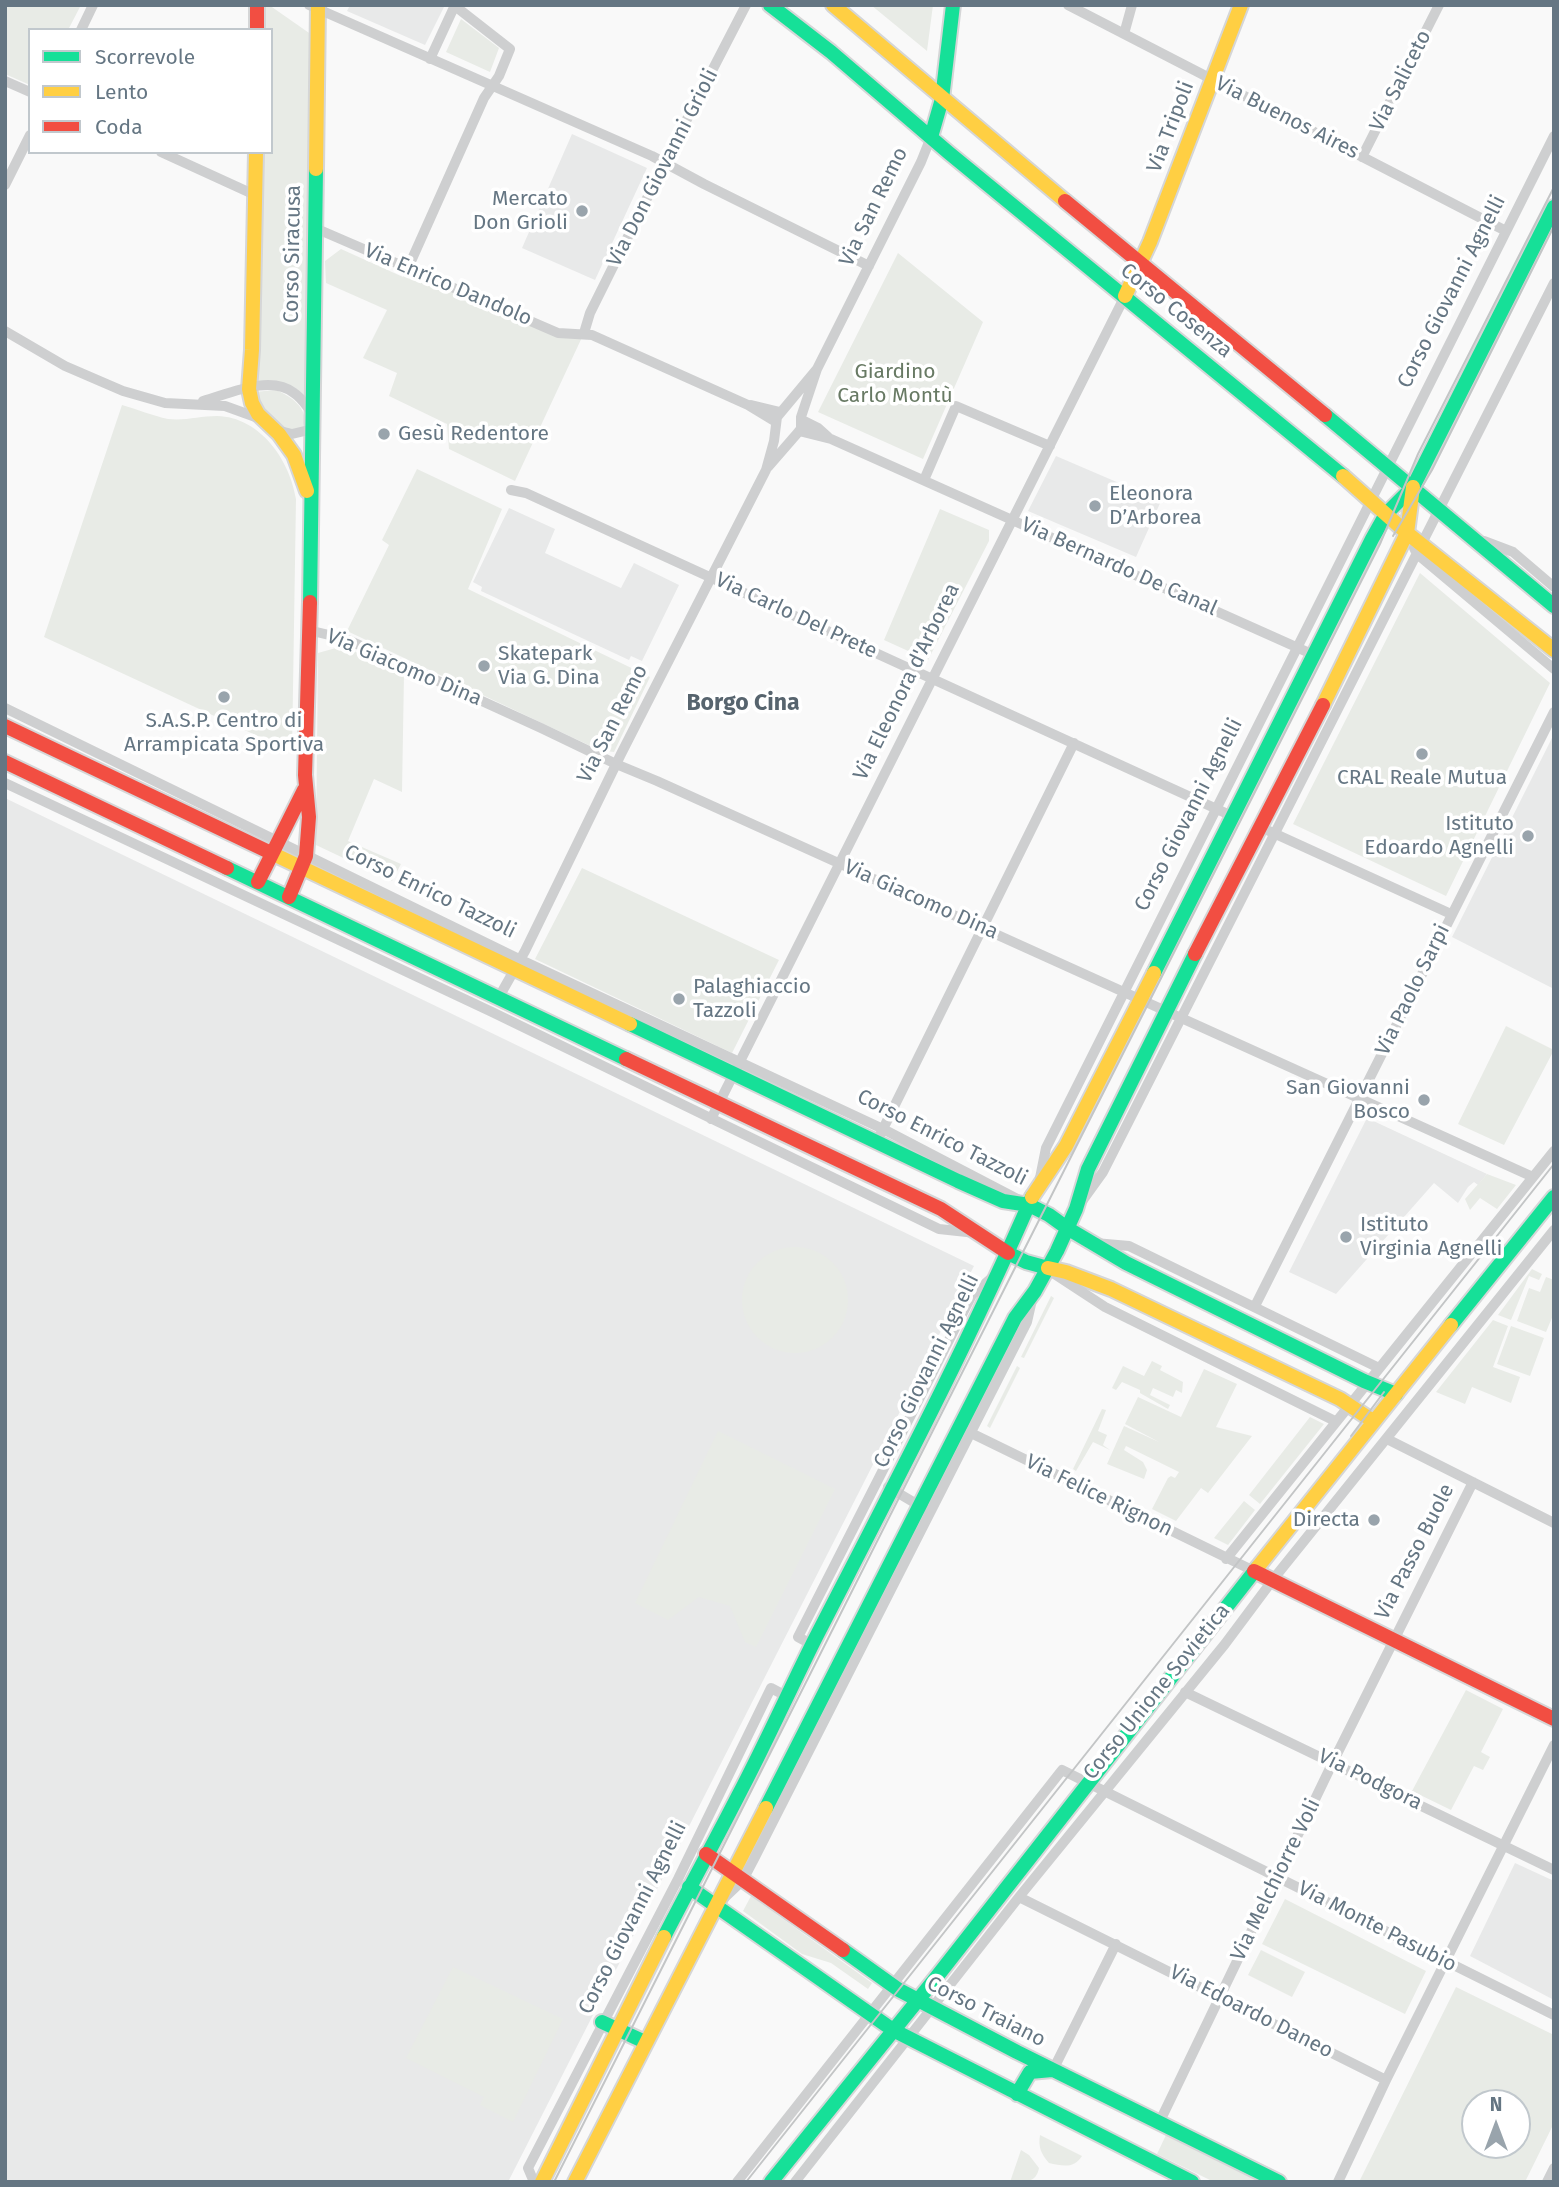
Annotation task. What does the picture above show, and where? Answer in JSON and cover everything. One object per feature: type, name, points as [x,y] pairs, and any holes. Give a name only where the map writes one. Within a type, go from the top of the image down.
[{"type":"main road","points":[[257,5],[257,28]]},
{"type":"main road","name":"Corso Cosenza","points":[[771,5],[1125,296],[1378,507],[1414,541],[1554,650]]},
{"type":"main road","name":"Corso Cosenza","points":[[833,5],[942,99],[1440,508],[1554,606]]},
{"type":"main road","name":"Via San Remo","points":[[931,137],[942,99],[953,5]]},
{"type":"main road","name":"Via Tripoli","points":[[1140,264],[1241,5]]},
{"type":"main road","name":"Corso Siracusa","points":[[289,897],[304,862],[309,817],[305,789],[313,421],[315,7]]},
{"type":"main road","name":"Corso Siracusa","points":[[256,154],[249,389],[252,403],[294,455],[310,503]]},
{"type":"main road","name":"Corso Giovanni Agnelli","points":[[1048,1268],[1076,1209],[1088,1169],[1166,1011],[1260,827],[1347,674],[1397,556],[1414,541],[1413,486],[1554,207]]},
{"type":"main road","name":"Via Eleonora d'Arborea","points":[[1125,296],[1140,264]]},
{"type":"main road","name":"Corso Giovanni Agnelli","points":[[542,2182],[618,2030],[683,1883],[700,1850],[739,1795],[1000,1271],[1038,1186],[1066,1146],[1372,539],[1378,507],[1413,486]]},
{"type":"main road","name":"Corso Enrico Tazzoli","points":[[5,726],[304,862],[880,1136],[1003,1201],[1029,1205],[1067,1228]]},
{"type":"main road","points":[[5,762],[941,1209],[1026,1262],[1066,1272],[1111,1289],[1349,1405],[1374,1421]]},
{"type":"main road","name":"Corso Siracusa","points":[[258,881],[305,789]]},
{"type":"main road","name":"Corso Unione Sovietica","points":[[771,2182],[1254,1571],[1554,1197]]},
{"type":"main road","points":[[1067,1228],[1126,1263],[1396,1394]]},
{"type":"main road","points":[[575,2182],[716,1905],[737,1876],[925,1509],[1015,1318],[1048,1268]]},
{"type":"main road","name":"Via Passo Buole","points":[[1254,1571],[1554,1719]]},
{"type":"main road","name":"Corso Traiano","points":[[700,1850],[890,1985],[932,2009],[1279,2182]]},
{"type":"main road","points":[[683,1883],[893,2030],[1192,2182]]},
{"type":"main road","points":[[602,2022],[645,2042]]},
{"type":"main road","points":[[1017,2094],[1030,2072],[1053,2070]]},
{"type":"street","points":[[82,28],[93,5]]},
{"type":"street","name":"Via Don Giovanni Grioli","points":[[584,333],[590,313],[664,163],[746,5]]},
{"type":"street","name":"Via Buenos Aires","points":[[1068,5],[1506,231]]},
{"type":"street","points":[[1124,34],[1132,5]]},
{"type":"street","name":"Via Saliceto","points":[[1362,157],[1439,5]]},
{"type":"street","points":[[408,268],[484,98],[499,76],[510,49],[455,6],[430,59]]},
{"type":"street","points":[[315,7],[664,163],[869,266]]},
{"type":"street","points":[[5,81],[28,91]]},
{"type":"street","name":"Corso Giovanni Agnelli","points":[[1038,1186],[1046,1148],[1297,647],[1378,507],[1387,466],[1554,136]]},
{"type":"street","name":"Via San Remo","points":[[499,998],[766,470],[800,425],[817,369],[931,137]]},
{"type":"street","points":[[5,185],[28,139]]},
{"type":"street","points":[[165,154],[255,195]]},
{"type":"street","name":"Via Enrico Dandolo","points":[[315,228],[558,333],[584,333]]},
{"type":"street","name":"Corso Giovanni Agnelli","points":[[1076,1209],[1103,1172],[1274,834],[1347,674],[1414,541],[1440,508],[1554,284]]},
{"type":"street","name":"Via Eleonora d'Arborea","points":[[711,1119],[1125,296]]},
{"type":"street","points":[[5,345],[7,332],[65,366],[123,391],[165,403],[225,406],[292,434],[313,421],[294,393],[285,388],[268,385],[193,404]]},
{"type":"street","points":[[584,333],[779,418],[786,435],[800,425],[794,410],[779,418]]},
{"type":"street","name":"Via San Remo","points":[[766,470],[779,418],[817,369]]},
{"type":"street","points":[[924,480],[956,407],[1050,446]]},
{"type":"street","name":"Via Bernardo De Canal","points":[[800,425],[818,428],[831,439],[1314,655]]},
{"type":"street","name":"Via Carlo Del Prete","points":[[511,490],[526,493],[1232,816]]},
{"type":"street","name":"Corso Cosenza","points":[[1474,537],[1513,552],[1554,587]]},
{"type":"street","name":"Corso Cosenza","points":[[1414,541],[1554,669]]},
{"type":"street","name":"Via Giacomo Dina","points":[[308,629],[346,639],[616,764],[1533,1177]]},
{"type":"street","name":"Corso Enrico Tazzoli","points":[[5,708],[274,848]]},
{"type":"street","name":"Via Paolo Sarpi","points":[[1255,1306],[1554,712]]},
{"type":"street","points":[[880,1136],[1074,743]]},
{"type":"street","points":[[5,783],[282,912],[939,1229],[977,1233]]},
{"type":"street","points":[[1260,827],[1451,914]]},
{"type":"street","name":"Corso Siracusa","points":[[282,912],[289,897]]},
{"type":"street","points":[[1254,1571],[1226,1559],[1554,1151]]},
{"type":"street","name":"Corso Unione Sovietica","points":[[794,2182],[1554,1230]]},
{"type":"street","points":[[1092,1243],[1129,1246],[1379,1368]]},
{"type":"street","points":[[1048,1268],[1105,1307],[1335,1421]]},
{"type":"street","name":"Corso Giovanni Agnelli","points":[[813,1645],[798,1637],[876,1481],[972,1295],[1000,1271]]},
{"type":"street","points":[[925,1509],[971,1433],[1027,1322],[1033,1293]]},
{"type":"street","points":[[1396,1394],[1412,1408]]},
{"type":"street","name":"Via Felice Rignon","points":[[971,1433],[1226,1559]]},
{"type":"street","points":[[1387,1439],[1554,1523]]},
{"type":"street","name":"Corso Giovanni Agnelli","points":[[876,1481],[925,1509]]},
{"type":"street","name":"Via Passo Buole","points":[[1394,1640],[1473,1482]]},
{"type":"street","name":"Via Melchiorre Voli","points":[[1160,2121],[1394,1640]]},
{"type":"street","name":"Corso Giovanni Agnelli","points":[[700,1850],[771,1688],[786,1696]]},
{"type":"street","name":"Via Podgora","points":[[1185,1692],[1554,1870]]},
{"type":"street","points":[[1338,2182],[1386,2080],[1554,1745]]},
{"type":"street","name":"Corso Unione Sovietica","points":[[737,2182],[1062,1770],[1088,1783]]},
{"type":"street","name":"Via Monte Pasubio","points":[[1088,1783],[1554,2015]]},
{"type":"street","name":"Corso Giovanni Agnelli","points":[[534,2182],[528,2168],[602,2022],[683,1883]]},
{"type":"street","name":"Via Edoardo Daneo","points":[[1019,1897],[1386,2080]]},
{"type":"street","points":[[1053,2070],[1116,1944]]},
{"type":"street","points":[[1548,2182],[1554,2168]]},
{"type":"shaded area","points":[[350,5],[445,5],[425,45],[347,11]]},
{"type":"shaded area","name":"Mercato Don Grioli","points":[[572,134],[647,168],[595,280],[522,248]]},
{"type":"shaded area","name":"Eleonora D’Arborea","points":[[1056,456],[1161,501],[1136,557],[1028,511]]},
{"type":"shaded area","points":[[509,508],[555,529],[545,553],[621,588],[634,563],[679,585],[642,661],[631,656],[629,660],[481,591],[482,587],[473,582]]},
{"type":"shaded area","name":"Istituto Edoardo Agnelli","points":[[1554,734],[1554,989],[1452,937]]},
{"type":"shaded area","points":[[5,798],[974,1266],[508,2182],[5,2182]]},
{"type":"shaded area","name":"Istituto Virginia Agnelli","points":[[1367,1118],[1487,1174],[1478,1185],[1474,1182],[1468,1187],[1458,1203],[1434,1183],[1336,1294],[1289,1272]]},
{"type":"shaded area","points":[[1515,1863],[1554,1881],[1554,2000],[1470,1956]]},
{"type":"green space","points":[[5,5],[81,5],[69,28],[28,28],[28,84],[5,74]]},
{"type":"green space","points":[[263,5],[269,5],[312,35],[307,394],[303,396],[256,384],[260,154],[273,154],[273,28],[263,28]]},
{"type":"green space","points":[[871,5],[933,5],[927,51]]},
{"type":"green space","points":[[461,19],[499,48],[490,72],[446,52]]},
{"type":"green space","points":[[341,249],[403,277],[408,268],[558,333],[584,333],[515,481],[449,449],[447,424],[389,396],[397,373],[363,358],[387,310],[326,283],[325,261]]},
{"type":"green space","name":"Giardino Carlo Montù","points":[[898,253],[983,322],[923,459],[818,412]]},
{"type":"green space","points":[[275,390],[293,400],[302,410],[302,429],[284,429],[261,410],[255,392]]},
{"type":"green space","points":[[122,405],[168,419],[217,416],[232,418],[259,432],[280,456],[287,470],[296,499],[292,752],[44,637]]},
{"type":"green space","points":[[417,469],[502,509],[468,589],[650,677],[614,752],[599,750],[347,631],[389,545],[382,540]]},
{"type":"green space","points":[[940,509],[989,530],[989,541],[928,660],[884,640]]},
{"type":"green space","name":"CRAL Reale Mutua","points":[[1420,573],[1550,683],[1446,896],[1293,824]]},
{"type":"green space","points":[[343,646],[404,674],[402,792],[374,779],[348,841],[401,864],[392,881],[316,845],[318,653]]},
{"type":"green space","name":"Palaghiaccio Tazzoli","points":[[582,868],[779,960],[732,1053],[535,959]]},
{"type":"green space","points":[[1506,1026],[1554,1050],[1504,1145],[1458,1124]]},
{"type":"green space","points":[[1487,1174],[1516,1185],[1497,1209],[1480,1198],[1470,1210],[1465,1199]]},
{"type":"green space","points":[[795,1247],[815,1251],[832,1263],[844,1280],[848,1300],[844,1320],[832,1337],[815,1349],[795,1353],[775,1349],[758,1337],[746,1320],[742,1300],[746,1280],[758,1263],[775,1251]]},
{"type":"green space","points":[[1532,1269],[1542,1274],[1539,1280],[1529,1276],[1511,1320],[1498,1315]]},
{"type":"green space","points":[[1546,1277],[1554,1280],[1554,1313],[1546,1332],[1517,1321],[1529,1288],[1540,1292]]},
{"type":"green space","points":[[1051,1296],[1054,1298],[1024,1358],[1021,1357]]},
{"type":"green space","points":[[1493,1320],[1508,1326],[1493,1367],[1520,1377],[1511,1403],[1472,1387],[1465,1404],[1436,1392]]},
{"type":"green space","points":[[1511,1326],[1544,1338],[1530,1376],[1497,1364]]},
{"type":"green space","points":[[1152,1361],[1162,1366],[1160,1370],[1183,1382],[1182,1393],[1176,1390],[1173,1397],[1153,1388],[1150,1395],[1170,1405],[1168,1409],[1140,1393],[1140,1390],[1122,1382],[1116,1390],[1112,1388],[1123,1366],[1144,1376]]},
{"type":"green space","points":[[1017,1366],[1020,1368],[990,1428],[987,1426]]},
{"type":"green space","points":[[1204,1369],[1237,1384],[1216,1427],[1252,1436],[1208,1493],[1201,1488],[1176,1521],[1152,1509],[1168,1478],[1175,1478],[1179,1472],[1126,1446],[1124,1450],[1143,1462],[1147,1470],[1144,1479],[1107,1464],[1124,1426],[1159,1442],[1125,1424],[1138,1397],[1181,1417]]},
{"type":"green space","points":[[1102,1409],[1106,1410],[1098,1431],[1107,1435],[1103,1445],[1110,1450],[1093,1442],[1076,1471],[1073,1469]]},
{"type":"green space","points":[[1310,1417],[1324,1424],[1260,1504],[1249,1495]]},
{"type":"green space","points":[[718,1431],[835,1489],[756,1647],[745,1642],[730,1606],[699,1597],[668,1620],[635,1603]]},
{"type":"green space","points":[[1244,1501],[1255,1510],[1228,1545],[1214,1538]]},
{"type":"green space","points":[[1466,1690],[1503,1709],[1481,1752],[1490,1757],[1483,1770],[1474,1766],[1451,1810],[1412,1791]]},
{"type":"green space","points":[[751,1896],[872,1983],[868,1989],[831,1963],[802,1954],[743,1911]]},
{"type":"green space","points":[[1285,1899],[1426,1971],[1405,2014],[1262,1944]]},
{"type":"green space","points":[[1261,1950],[1305,1972],[1292,1997],[1248,1975]]},
{"type":"green space","points":[[453,1967],[563,2019],[513,2122],[480,2105],[484,2097],[406,2058]]},
{"type":"green space","points":[[1456,1987],[1554,2035],[1554,2123],[1525,2182],[1359,2182]]},
{"type":"green space","points":[[1040,2135],[1082,2156],[1071,2165],[1049,2163],[1041,2150]]},
{"type":"green space","points":[[1166,2135],[1260,2182],[1214,2182],[1157,2154]]},
{"type":"green space","points":[[1021,2150],[1029,2155],[1039,2168],[1035,2177],[1029,2181],[1010,2182]]},
{"type":"tram line","points":[[554,2182],[1380,544],[1418,454],[1554,187]]},
{"type":"tram line","points":[[1393,536],[1432,470],[1554,226]]},
{"type":"tram line","points":[[746,2182],[1554,1164]]},
{"type":"tram line","points":[[1351,1436],[1384,1392]]},
{"type":"traffic: fast","points":[[770,5],[831,52],[949,153],[1343,476]]},
{"type":"traffic: fast","points":[[931,137],[942,99],[953,5]]},
{"type":"traffic: fast","points":[[310,602],[316,169]]},
{"type":"traffic: fast","points":[[1413,487],[1554,207]]},
{"type":"traffic: fast","points":[[1325,415],[1554,606]]},
{"type":"traffic: fast","points":[[1154,973],[1372,539],[1386,514],[1413,487]]},
{"type":"traffic: fast","points":[[227,868],[626,1059]]},
{"type":"traffic: fast","points":[[766,1808],[1015,1318],[1035,1291],[1057,1251],[1076,1209],[1088,1169],[1195,954]]},
{"type":"traffic: fast","points":[[630,1024],[958,1181],[1003,1201],[1029,1205]]},
{"type":"traffic: fast","points":[[664,1937],[748,1777],[927,1420],[1032,1197]]},
{"type":"traffic: fast","points":[[1451,1325],[1554,1197]]},
{"type":"traffic: fast","points":[[1029,1205],[1067,1228]]},
{"type":"traffic: fast","points":[[1067,1228],[1126,1263],[1364,1381],[1396,1394]]},
{"type":"traffic: fast","points":[[1008,1253],[1026,1262],[1048,1268]]},
{"type":"traffic: fast","points":[[771,2182],[935,1979],[1257,1568]]},
{"type":"traffic: fast","points":[[689,1887],[893,2030],[1192,2182]]},
{"type":"traffic: fast","points":[[843,1950],[899,1990],[1017,2052],[1279,2182]]},
{"type":"traffic: fast","points":[[602,2022],[645,2042]]},
{"type":"traffic: fast","points":[[1017,2094],[1030,2072],[1052,2070]]},
{"type":"traffic: slow","points":[[316,169],[318,5]]},
{"type":"traffic: slow","points":[[833,5],[1065,201]]},
{"type":"traffic: slow","points":[[1125,296],[1150,242],[1241,5]]},
{"type":"traffic: slow","points":[[256,154],[249,389],[258,414],[279,434],[294,455],[307,491]]},
{"type":"traffic: slow","points":[[1343,476],[1407,533],[1554,650]]},
{"type":"traffic: slow","points":[[1323,705],[1407,533],[1413,487]]},
{"type":"traffic: slow","points":[[267,851],[630,1024]]},
{"type":"traffic: slow","points":[[1032,1197],[1066,1146],[1154,973]]},
{"type":"traffic: slow","points":[[1048,1268],[1111,1289],[1340,1399],[1373,1421]]},
{"type":"traffic: slow","points":[[1257,1568],[1451,1325]]},
{"type":"traffic: slow","points":[[575,2182],[766,1808]]},
{"type":"traffic: slow","points":[[542,2182],[664,1937]]},
{"type":"traffic: jam","points":[[257,5],[257,28]]},
{"type":"traffic: jam","points":[[1065,201],[1325,415]]},
{"type":"traffic: jam","points":[[289,897],[306,856],[309,817],[305,775],[310,602]]},
{"type":"traffic: jam","points":[[1195,954],[1323,705]]},
{"type":"traffic: jam","points":[[5,726],[267,851]]},
{"type":"traffic: jam","points":[[5,762],[227,868]]},
{"type":"traffic: jam","points":[[258,882],[304,790]]},
{"type":"traffic: jam","points":[[626,1059],[941,1209],[1008,1253]]},
{"type":"traffic: jam","points":[[1254,1571],[1554,1719]]},
{"type":"traffic: jam","points":[[706,1854],[843,1950]]},
{"type":"place","name":"Mercato Don Grioli","points":[[582,211]]},
{"type":"place","name":"Gesù Redentore","points":[[384,434]]},
{"type":"place","name":"Eleonora D’Arborea","points":[[1095,506]]},
{"type":"place","name":"Skatepark Via G. Dina","points":[[484,666]]},
{"type":"place","name":"S.A.S.P. Centro di Arrampicata Sportiva","points":[[224,697]]},
{"type":"place","name":"CRAL Reale Mutua","points":[[1422,754]]},
{"type":"place","name":"Istituto Edoardo Agnelli","points":[[1528,836]]},
{"type":"place","name":"Palaghiaccio Tazzoli","points":[[679,999]]},
{"type":"place","name":"San Giovanni Bosco","points":[[1424,1100]]},
{"type":"place","name":"Istituto Virginia Agnelli","points":[[1346,1237]]},
{"type":"place","name":"Directa","points":[[1374,1520]]},
{"type":"district","name":"Borgo Cina","points":[[743,704]]}]
